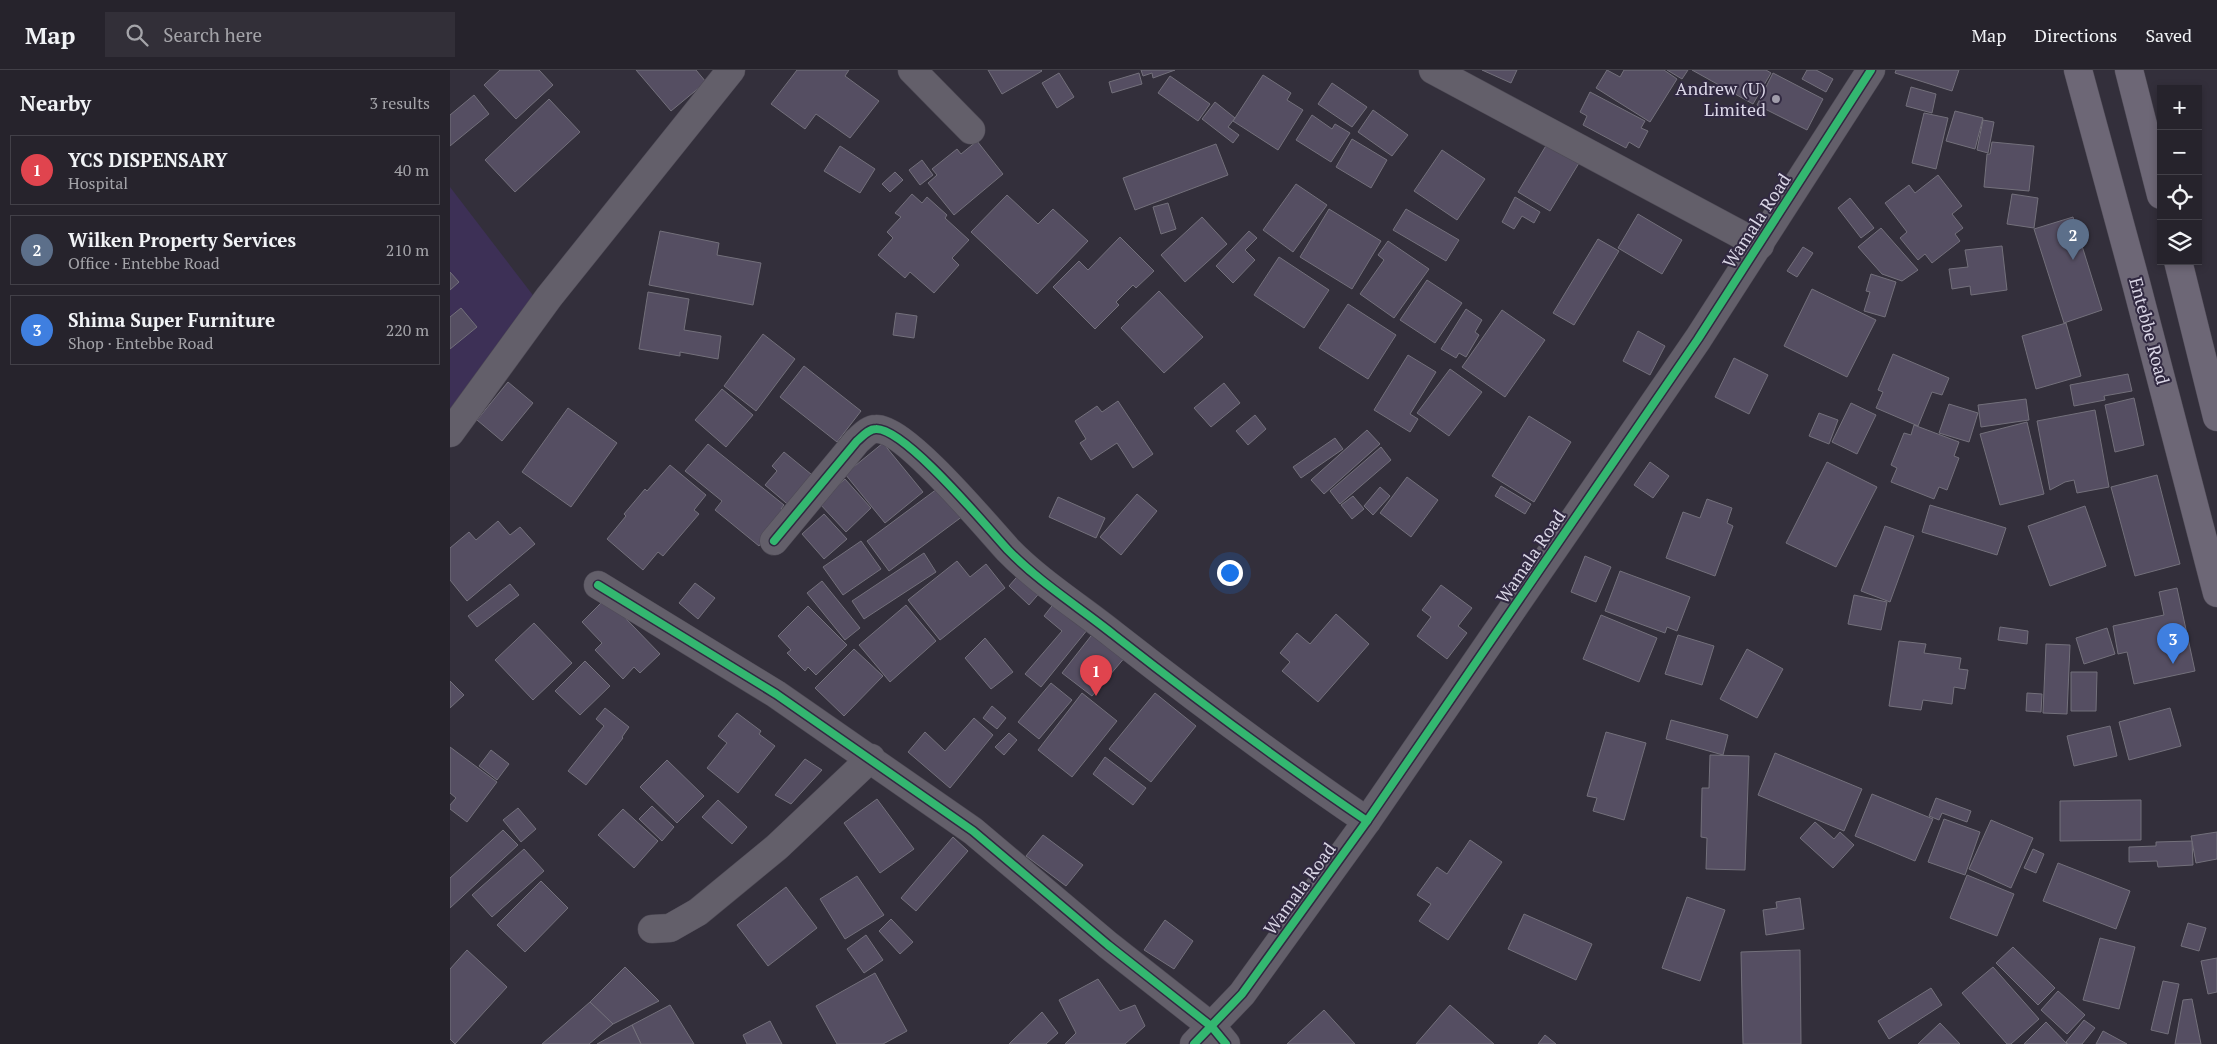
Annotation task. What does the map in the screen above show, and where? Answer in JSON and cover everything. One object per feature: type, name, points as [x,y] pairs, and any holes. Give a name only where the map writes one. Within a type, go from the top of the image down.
[{"type":"main road","name":"Entebbe Road","points":[[2078,70],[2217,593]]},
{"type":"main road","points":[[2129,70],[2157,179]]},
{"type":"main road","points":[[2179,265],[2217,417]]},
{"type":"street","points":[[450,432],[549,297],[731,70]]},
{"type":"street","points":[[912,70],[971,130]]},
{"type":"street","points":[[1433,70],[1760,245]]},
{"type":"street","name":"Wamala Road","points":[[1211,1038],[1367,821],[1760,245],[1862,73]]},
{"type":"street","points":[[774,541],[857,441],[868,432],[876,429],[894,436],[930,464],[1017,559],[1274,758],[1367,821]]},
{"type":"street","points":[[598,585],[776,694],[871,758],[973,831],[1108,946],[1211,1038]]},
{"type":"street","points":[[652,929],[670,928],[698,912],[777,847],[871,758]]},
{"type":"shaded area","points":[[450,187],[542,307],[450,423]]},
{"type":"building","points":[[500,70],[539,70],[553,85],[516,119],[484,85]]},
{"type":"building","points":[[636,70],[696,70],[706,82],[671,111]]},
{"type":"building","points":[[797,70],[849,70],[845,76],[879,101],[850,138],[816,114],[805,129],[771,104]]},
{"type":"building","points":[[988,70],[1041,70],[1042,71],[1002,94]]},
{"type":"building","points":[[1141,70],[1175,70],[1153,78],[1152,73],[1143,76]]},
{"type":"building","points":[[1482,70],[1517,70],[1511,83]]},
{"type":"building","points":[[1607,70],[1620,77],[1624,70],[1664,70],[1677,79],[1650,122],[1596,88]]},
{"type":"building","points":[[1667,70],[1688,70],[1682,79]]},
{"type":"building","points":[[1692,70],[1766,70],[1771,73],[1753,104]]},
{"type":"building","points":[[1807,70],[1816,70],[1833,79],[1826,92],[1802,79]]},
{"type":"building","points":[[1896,70],[1959,70],[1952,91],[1895,73]]},
{"type":"building","points":[[1059,73],[1074,97],[1057,108],[1042,83]]},
{"type":"building","points":[[1139,73],[1142,84],[1112,93],[1109,82]]},
{"type":"building","points":[[1773,73],[1823,99],[1807,130],[1757,105]]},
{"type":"building","points":[[1263,75],[1291,93],[1287,100],[1303,110],[1278,150],[1233,121]]},
{"type":"building","points":[[1170,76],[1210,104],[1198,121],[1158,93]]},
{"type":"building","points":[[1332,83],[1367,107],[1352,127],[1318,104]]},
{"type":"building","points":[[1911,87],[1936,94],[1932,113],[1906,106]]},
{"type":"building","points":[[1590,92],[1645,121],[1641,128],[1648,131],[1639,148],[1629,142],[1626,148],[1583,125],[1587,116],[1580,112]]},
{"type":"building","points":[[474,95],[489,114],[450,146],[450,115]]},
{"type":"building","points":[[549,99],[580,132],[515,192],[485,160]]},
{"type":"building","points":[[1215,102],[1235,118],[1228,127],[1239,135],[1233,143],[1202,119]]},
{"type":"building","points":[[1373,110],[1408,135],[1392,156],[1358,132]]},
{"type":"building","points":[[1955,111],[1983,118],[1975,149],[1946,141]]},
{"type":"building","points":[[1924,113],[1948,118],[1936,169],[1912,163]]},
{"type":"building","points":[[1312,115],[1332,129],[1335,124],[1350,133],[1331,162],[1296,140]]},
{"type":"building","points":[[1983,120],[1994,122],[1988,153],[1977,150]]},
{"type":"building","points":[[1352,139],[1387,160],[1371,188],[1336,167]]},
{"type":"building","points":[[977,141],[1003,174],[954,215],[928,183],[937,175],[932,169],[957,149],[961,154]]},
{"type":"building","points":[[1992,142],[2034,146],[2029,191],[1984,187],[1987,154],[1990,154]]},
{"type":"building","points":[[1216,144],[1228,175],[1135,210],[1123,178]]},
{"type":"building","points":[[1547,144],[1579,163],[1550,211],[1518,192]]},
{"type":"building","points":[[840,146],[875,169],[860,193],[824,171]]},
{"type":"building","points":[[1442,150],[1485,179],[1457,220],[1414,191]]},
{"type":"building","points":[[922,160],[933,175],[920,185],[909,170]]},
{"type":"building","points":[[895,172],[903,180],[890,192],[882,184]]},
{"type":"building","points":[[1938,175],[1962,206],[1952,214],[1963,228],[1955,234],[1960,241],[1932,263],[1925,254],[1918,260],[1900,238],[1907,232],[1885,203],[1909,185],[1915,193]]},
{"type":"building","points":[[1296,184],[1327,205],[1293,252],[1263,230]]},
{"type":"building","points":[[912,194],[922,203],[927,197],[947,215],[945,218],[969,240],[952,258],[959,265],[934,293],[910,272],[905,278],[878,255],[893,238],[887,232],[901,217],[895,213]]},
{"type":"building","points":[[2012,194],[2038,198],[2034,228],[2007,224]]},
{"type":"building","points":[[1007,195],[1038,224],[1053,209],[1088,241],[1037,294],[971,232]]},
{"type":"building","points":[[1515,197],[1540,212],[1534,223],[1522,216],[1514,229],[1502,222]]},
{"type":"building","points":[[1850,198],[1874,228],[1861,238],[1838,208]]},
{"type":"building","points":[[1168,203],[1176,229],[1161,234],[1153,207]]},
{"type":"building","points":[[1329,209],[1381,241],[1352,289],[1300,257]]},
{"type":"building","points":[[1406,209],[1459,240],[1446,261],[1393,230]]},
{"type":"building","points":[[1638,214],[1682,240],[1662,274],[1618,248]]},
{"type":"building","points":[[1202,217],[1227,244],[1185,282],[1161,255]]},
{"type":"building","points":[[2073,217],[2102,310],[2064,323],[2034,229]]},
{"type":"building","points":[[1881,228],[1918,270],[1902,281],[1882,274],[1858,247]]},
{"type":"building","points":[[660,231],[719,243],[717,255],[761,263],[753,305],[649,285]]},
{"type":"building","points":[[1249,231],[1257,238],[1245,250],[1255,260],[1233,283],[1216,266]]},
{"type":"building","points":[[1120,237],[1154,271],[1136,288],[1133,285],[1116,302],[1119,305],[1095,329],[1053,287],[1079,261],[1088,270]]},
{"type":"building","points":[[1598,239],[1619,251],[1574,325],[1553,313]]},
{"type":"building","points":[[1388,241],[1429,269],[1394,318],[1360,294],[1384,260],[1378,255]]},
{"type":"building","points":[[2002,246],[2007,290],[1971,295],[1970,286],[1952,289],[1949,269],[1968,267],[1965,250]]},
{"type":"building","points":[[1803,247],[1813,253],[1797,277],[1787,271]]},
{"type":"building","points":[[1279,257],[1329,290],[1304,328],[1254,295]]},
{"type":"building","points":[[450,272],[459,282],[450,290]]},
{"type":"building","points":[[1871,274],[1896,282],[1885,317],[1864,311],[1870,292],[1866,291]]},
{"type":"building","points":[[1427,280],[1462,303],[1435,343],[1400,320]]},
{"type":"building","points":[[1812,289],[1876,320],[1847,377],[1784,346]]},
{"type":"building","points":[[1159,291],[1203,337],[1164,373],[1121,328]]},
{"type":"building","points":[[648,292],[689,299],[684,330],[721,336],[718,359],[680,352],[680,356],[639,349]]},
{"type":"building","points":[[1348,304],[1396,335],[1368,379],[1319,348]]},
{"type":"building","points":[[461,308],[477,327],[450,349],[450,317]]},
{"type":"building","points":[[1466,309],[1482,320],[1475,332],[1479,335],[1466,357],[1459,353],[1456,358],[1441,349]]},
{"type":"building","points":[[1502,310],[1545,340],[1505,397],[1462,367]]},
{"type":"building","points":[[896,313],[917,316],[914,338],[893,335]]},
{"type":"building","points":[[2066,323],[2081,376],[2036,389],[2022,336]]},
{"type":"building","points":[[1638,331],[1665,346],[1650,375],[1623,361]]},
{"type":"building","points":[[763,334],[795,359],[756,411],[724,386]]},
{"type":"building","points":[[1893,354],[1949,378],[1942,395],[1932,392],[1918,426],[1876,408],[1883,392],[1878,390]]},
{"type":"building","points":[[1408,355],[1436,372],[1410,414],[1418,419],[1410,432],[1374,410]]},
{"type":"building","points":[[1734,358],[1768,375],[1749,414],[1715,397]]},
{"type":"building","points":[[804,366],[861,411],[837,442],[780,397]]},
{"type":"building","points":[[1450,369],[1482,392],[1449,436],[1417,413]]},
{"type":"building","points":[[2128,374],[2132,391],[2104,396],[2105,400],[2074,406],[2070,385]]},
{"type":"building","points":[[508,382],[533,403],[502,441],[477,420]]},
{"type":"building","points":[[1224,383],[1240,403],[1211,427],[1194,408]]},
{"type":"building","points":[[722,389],[753,415],[726,447],[695,420]]},
{"type":"building","points":[[2134,398],[2144,445],[2115,452],[2105,405]]},
{"type":"building","points":[[2026,399],[2029,420],[1981,427],[1978,405]]},
{"type":"building","points":[[1118,401],[1153,454],[1133,468],[1117,443],[1091,460],[1080,443],[1086,439],[1075,421],[1097,406],[1102,412]]},
{"type":"building","points":[[1851,403],[1876,415],[1857,454],[1832,442]]},
{"type":"building","points":[[1949,404],[1978,413],[1969,442],[1939,433]]},
{"type":"building","points":[[568,408],[617,443],[571,507],[522,472]]},
{"type":"building","points":[[2095,410],[2109,487],[2077,493],[2074,480],[2065,482],[2050,490],[2037,421]]},
{"type":"building","points":[[1819,413],[1838,420],[1829,444],[1809,436]]},
{"type":"building","points":[[1255,415],[1266,429],[1248,445],[1236,431]]},
{"type":"building","points":[[1529,416],[1571,442],[1534,502],[1492,476]]},
{"type":"building","points":[[2027,422],[2044,494],[2000,505],[1980,434]]},
{"type":"building","points":[[1914,425],[1959,442],[1954,456],[1959,458],[1947,490],[1939,487],[1934,499],[1891,482],[1897,468],[1891,465],[1904,433],[1911,435]]},
{"type":"building","points":[[1367,430],[1380,444],[1324,494],[1311,480]]},
{"type":"building","points":[[1335,438],[1343,449],[1301,478],[1293,467]]},
{"type":"building","points":[[883,443],[923,492],[885,523],[845,474]]},
{"type":"building","points":[[708,444],[784,505],[781,509],[786,512],[759,546],[715,510],[722,501],[685,471]]},
{"type":"building","points":[[1381,447],[1391,460],[1340,504],[1330,491]]},
{"type":"building","points":[[784,452],[817,479],[792,508],[765,485],[777,471],[772,466]]},
{"type":"building","points":[[1650,462],[1669,476],[1653,498],[1634,485]]},
{"type":"building","points":[[1827,462],[1877,487],[1836,567],[1786,543]]},
{"type":"building","points":[[670,465],[706,495],[694,510],[699,514],[663,556],[658,552],[643,570],[607,539],[626,516],[624,514],[645,489],[647,491]]},
{"type":"building","points":[[2157,475],[2180,564],[2135,576],[2111,487]]},
{"type":"building","points":[[1407,477],[1438,500],[1411,537],[1380,513]]},
{"type":"building","points":[[845,479],[871,508],[846,532],[819,503]]},
{"type":"building","points":[[945,483],[967,513],[889,571],[867,541]]},
{"type":"building","points":[[1501,486],[1531,504],[1525,514],[1495,496]]},
{"type":"building","points":[[1380,487],[1390,496],[1373,515],[1364,506]]},
{"type":"building","points":[[1137,494],[1157,511],[1121,555],[1100,537]]},
{"type":"building","points":[[1353,496],[1364,509],[1352,519],[1341,505]]},
{"type":"building","points":[[1058,497],[1105,518],[1096,538],[1049,517]]},
{"type":"building","points":[[1707,499],[1732,508],[1727,523],[1733,526],[1715,576],[1666,558],[1683,512],[1700,518]]},
{"type":"building","points":[[1930,505],[2006,528],[1997,555],[1922,532]]},
{"type":"building","points":[[2085,506],[2106,566],[2050,586],[2028,526]]},
{"type":"building","points":[[824,514],[847,539],[824,559],[802,534]]},
{"type":"building","points":[[498,521],[510,535],[520,527],[535,544],[467,601],[450,580],[450,548],[469,532],[476,540]]},
{"type":"building","points":[[1885,526],[1914,536],[1890,602],[1861,591]]},
{"type":"building","points":[[861,541],[881,569],[843,595],[823,567]]},
{"type":"building","points":[[924,553],[936,572],[864,619],[852,601]]},
{"type":"building","points":[[1585,556],[1611,567],[1596,602],[1571,592]]},
{"type":"building","points":[[957,561],[970,577],[986,564],[1005,588],[940,640],[908,600]]},
{"type":"building","points":[[1022,571],[1043,589],[1029,605],[1009,586]]},
{"type":"building","points":[[1620,571],[1690,597],[1677,631],[1667,627],[1665,633],[1605,611]]},
{"type":"building","points":[[822,581],[860,628],[845,640],[807,593]]},
{"type":"building","points":[[695,583],[715,598],[698,619],[679,603]]},
{"type":"building","points":[[510,584],[519,595],[477,627],[468,616]]},
{"type":"building","points":[[1441,585],[1472,608],[1458,626],[1467,633],[1447,659],[1417,636],[1431,617],[1422,610]]},
{"type":"building","points":[[2177,588],[2195,671],[2134,684],[2127,652],[2118,654],[2113,626],[2164,615],[2159,592]]},
{"type":"building","points":[[1854,595],[1887,602],[1881,630],[1848,624]]},
{"type":"building","points":[[1059,597],[1092,624],[1041,687],[1025,674],[1062,631],[1044,616]]},
{"type":"building","points":[[606,598],[660,654],[640,673],[634,667],[623,679],[595,650],[602,643],[582,622]]},
{"type":"building","points":[[906,605],[936,641],[890,682],[859,645]]},
{"type":"building","points":[[808,606],[847,645],[816,675],[808,667],[805,671],[787,653],[791,650],[778,636]]},
{"type":"building","points":[[1336,614],[1369,644],[1318,702],[1282,671],[1290,662],[1280,653],[1297,633],[1310,644]]},
{"type":"building","points":[[1601,615],[1657,638],[1639,682],[1583,659]]},
{"type":"building","points":[[534,623],[572,663],[533,700],[495,660]]},
{"type":"building","points":[[1098,627],[1132,649],[1092,696],[1062,673]]},
{"type":"building","points":[[2000,627],[2028,631],[2027,644],[1998,640]]},
{"type":"building","points":[[2107,628],[2115,654],[2084,664],[2076,638]]},
{"type":"building","points":[[1678,635],[1714,646],[1702,685],[1665,674]]},
{"type":"building","points":[[985,638],[1013,672],[991,689],[965,658]]},
{"type":"building","points":[[1899,641],[1926,644],[1924,653],[1961,658],[1959,669],[1968,670],[1965,689],[1954,687],[1952,704],[1923,700],[1921,710],[1889,706]]},
{"type":"building","points":[[2046,644],[2070,645],[2067,714],[2043,713]]},
{"type":"building","points":[[854,649],[883,676],[844,716],[815,688]]},
{"type":"building","points":[[1747,649],[1783,669],[1757,718],[1720,699]]},
{"type":"building","points":[[585,661],[610,686],[580,715],[555,691]]},
{"type":"building","points":[[2071,672],[2097,672],[2096,711],[2071,711]]},
{"type":"building","points":[[450,681],[464,695],[450,708]]},
{"type":"building","points":[[1051,683],[1072,700],[1039,739],[1018,722]]},
{"type":"building","points":[[1082,693],[1117,721],[1072,777],[1038,750]]},
{"type":"building","points":[[1155,693],[1196,726],[1151,782],[1109,749]]},
{"type":"building","points":[[2027,693],[2042,694],[2041,712],[2026,711]]},
{"type":"building","points":[[992,706],[1006,718],[997,729],[983,718]]},
{"type":"building","points":[[605,708],[629,727],[623,738],[586,785],[568,771],[604,726],[596,719]]},
{"type":"building","points":[[2170,708],[2181,746],[2129,760],[2119,722]]},
{"type":"building","points":[[737,713],[761,731],[759,734],[775,746],[738,793],[707,768],[727,743],[718,736]]},
{"type":"building","points":[[974,718],[993,735],[950,788],[908,752],[925,732],[945,751]]},
{"type":"building","points":[[1671,720],[1728,735],[1723,755],[1666,739]]},
{"type":"building","points":[[2110,726],[2117,756],[2074,766],[2067,736]]},
{"type":"building","points":[[1606,732],[1646,743],[1624,820],[1593,811],[1597,798],[1587,796]]},
{"type":"building","points":[[1009,733],[1017,740],[1004,755],[995,747]]},
{"type":"building","points":[[450,747],[497,782],[467,822],[450,809],[450,805],[456,798],[450,793]]},
{"type":"building","points":[[491,750],[509,764],[497,780],[479,766]]},
{"type":"building","points":[[1775,753],[1862,789],[1844,831],[1758,795]]},
{"type":"building","points":[[1710,755],[1749,756],[1745,870],[1706,869],[1707,838],[1701,837],[1702,788],[1709,788]]},
{"type":"building","points":[[1105,757],[1146,788],[1133,805],[1093,774]]},
{"type":"building","points":[[805,759],[822,770],[791,804],[775,795]]},
{"type":"building","points":[[667,760],[704,796],[677,823],[640,787]]},
{"type":"building","points":[[1872,794],[1933,819],[1915,861],[1855,836]]},
{"type":"building","points":[[1936,798],[1971,811],[1967,822],[1942,813],[1939,820],[1929,816]]},
{"type":"building","points":[[877,799],[914,849],[880,873],[844,823]]},
{"type":"building","points":[[718,800],[747,827],[732,844],[702,817]]},
{"type":"building","points":[[2141,800],[2141,840],[2060,841],[2060,801]]},
{"type":"building","points":[[652,806],[674,827],[662,841],[639,819]]},
{"type":"building","points":[[518,808],[536,829],[521,842],[503,820]]},
{"type":"building","points":[[623,809],[658,841],[634,868],[598,835]]},
{"type":"building","points":[[1944,819],[1980,832],[1965,875],[1928,862]]},
{"type":"building","points":[[1991,820],[2033,838],[2011,888],[1969,869]]},
{"type":"building","points":[[1815,822],[1834,839],[1840,832],[1854,845],[1833,868],[1800,838]]},
{"type":"building","points":[[503,830],[518,845],[450,908],[450,878]]},
{"type":"building","points":[[2217,832],[2217,859],[2196,863],[2191,836]]},
{"type":"building","points":[[1043,835],[1083,865],[1066,886],[1026,856]]},
{"type":"building","points":[[953,837],[968,851],[916,911],[901,898]]},
{"type":"building","points":[[1470,840],[1502,862],[1448,940],[1419,921],[1431,904],[1417,895],[1437,867],[1447,874]]},
{"type":"building","points":[[2192,841],[2193,865],[2158,867],[2157,861],[2129,862],[2129,847],[2156,846],[2156,842]]},
{"type":"building","points":[[524,849],[544,871],[492,917],[472,895]]},
{"type":"building","points":[[2033,849],[2044,854],[2036,873],[2024,868]]},
{"type":"building","points":[[2058,863],[2130,891],[2116,929],[2043,901]]},
{"type":"building","points":[[1967,875],[2014,894],[1997,936],[1950,918]]},
{"type":"building","points":[[857,876],[884,915],[845,939],[820,899]]},
{"type":"building","points":[[541,881],[568,908],[525,952],[497,925]]},
{"type":"building","points":[[786,887],[817,928],[768,966],[737,925]]},
{"type":"building","points":[[1687,897],[1725,910],[1700,981],[1662,968]]},
{"type":"building","points":[[1800,898],[1804,929],[1766,935],[1763,910],[1777,908],[1776,902]]},
{"type":"building","points":[[1524,914],[1592,944],[1576,980],[1508,949]]},
{"type":"building","points":[[891,919],[913,942],[900,954],[879,931]]},
{"type":"building","points":[[1165,920],[1193,941],[1174,969],[1144,950]]},
{"type":"building","points":[[2188,923],[2206,928],[2199,951],[2181,946]]},
{"type":"building","points":[[866,935],[883,960],[864,973],[847,949]]},
{"type":"building","points":[[2100,938],[2135,947],[2119,1009],[2083,1000]]},
{"type":"building","points":[[2013,947],[2055,988],[2038,1005],[1996,963]]},
{"type":"building","points":[[467,950],[507,987],[455,1044],[450,1039],[450,969]]},
{"type":"building","points":[[1800,950],[1801,1044],[1743,1044],[1741,952]]},
{"type":"building","points":[[2217,958],[2217,992],[2208,994],[2201,961]]},
{"type":"building","points":[[625,967],[659,1001],[613,1024],[590,1002]]},
{"type":"building","points":[[1993,967],[2039,1019],[2011,1044],[2007,1044],[1962,993]]},
{"type":"building","points":[[875,973],[907,1031],[883,1044],[837,1044],[816,1006]]},
{"type":"building","points":[[1098,979],[1120,1011],[1135,1005],[1145,1026],[1125,1044],[1065,1044],[1076,1033],[1059,1000]]},
{"type":"building","points":[[2163,981],[2179,984],[2168,1034],[2151,1030]]},
{"type":"building","points":[[1931,988],[1942,1005],[1889,1039],[1878,1021]]},
{"type":"building","points":[[2058,991],[2085,1015],[2067,1034],[2041,1010]]},
{"type":"building","points":[[2192,999],[2201,1044],[2175,1044],[2183,1000]]},
{"type":"building","points":[[590,1002],[613,1024],[589,1044],[542,1044]]},
{"type":"building","points":[[670,1005],[694,1044],[641,1044],[632,1025]]},
{"type":"building","points":[[1450,1005],[1494,1044],[1416,1044]]},
{"type":"building","points":[[1324,1010],[1355,1044],[1287,1044]]},
{"type":"building","points":[[1042,1012],[1058,1033],[1046,1044],[1009,1044]]},
{"type":"building","points":[[2084,1020],[2095,1028],[2082,1044],[2068,1044],[2066,1042]]},
{"type":"building","points":[[770,1021],[782,1044],[747,1044],[743,1035]]},
{"type":"building","points":[[2046,1022],[2067,1044],[2024,1044]]},
{"type":"building","points":[[1940,1023],[1960,1044],[1918,1044]]},
{"type":"building","points":[[632,1025],[641,1044],[597,1044]]},
{"type":"building","points":[[2103,1031],[2127,1044],[2096,1044]]},
{"type":"building","points":[[1545,1035],[1556,1044],[1538,1044]]},
{"type":"cycle path","points":[[1194,1044],[1242,994],[1367,821],[1698,339],[1871,70]]},
{"type":"cycle path","points":[[774,541],[857,441],[873,429],[889,433],[906,444],[945,480],[1008,550],[1033,573],[1239,730],[1367,821]]},
{"type":"cycle path","points":[[598,585],[776,694],[973,831],[1108,945],[1212,1027],[1226,1044]]},
{"type":"place","name":"Andrew (U) Limited","points":[[1776,99]]},
{"type":"place","name":"Wilken Property Services","points":[[2073,260]]},
{"type":"place","name":"Shima Super Furniture","points":[[2173,664]]},
{"type":"place","name":"YCS DISPENSARY","points":[[1096,696]]}]
